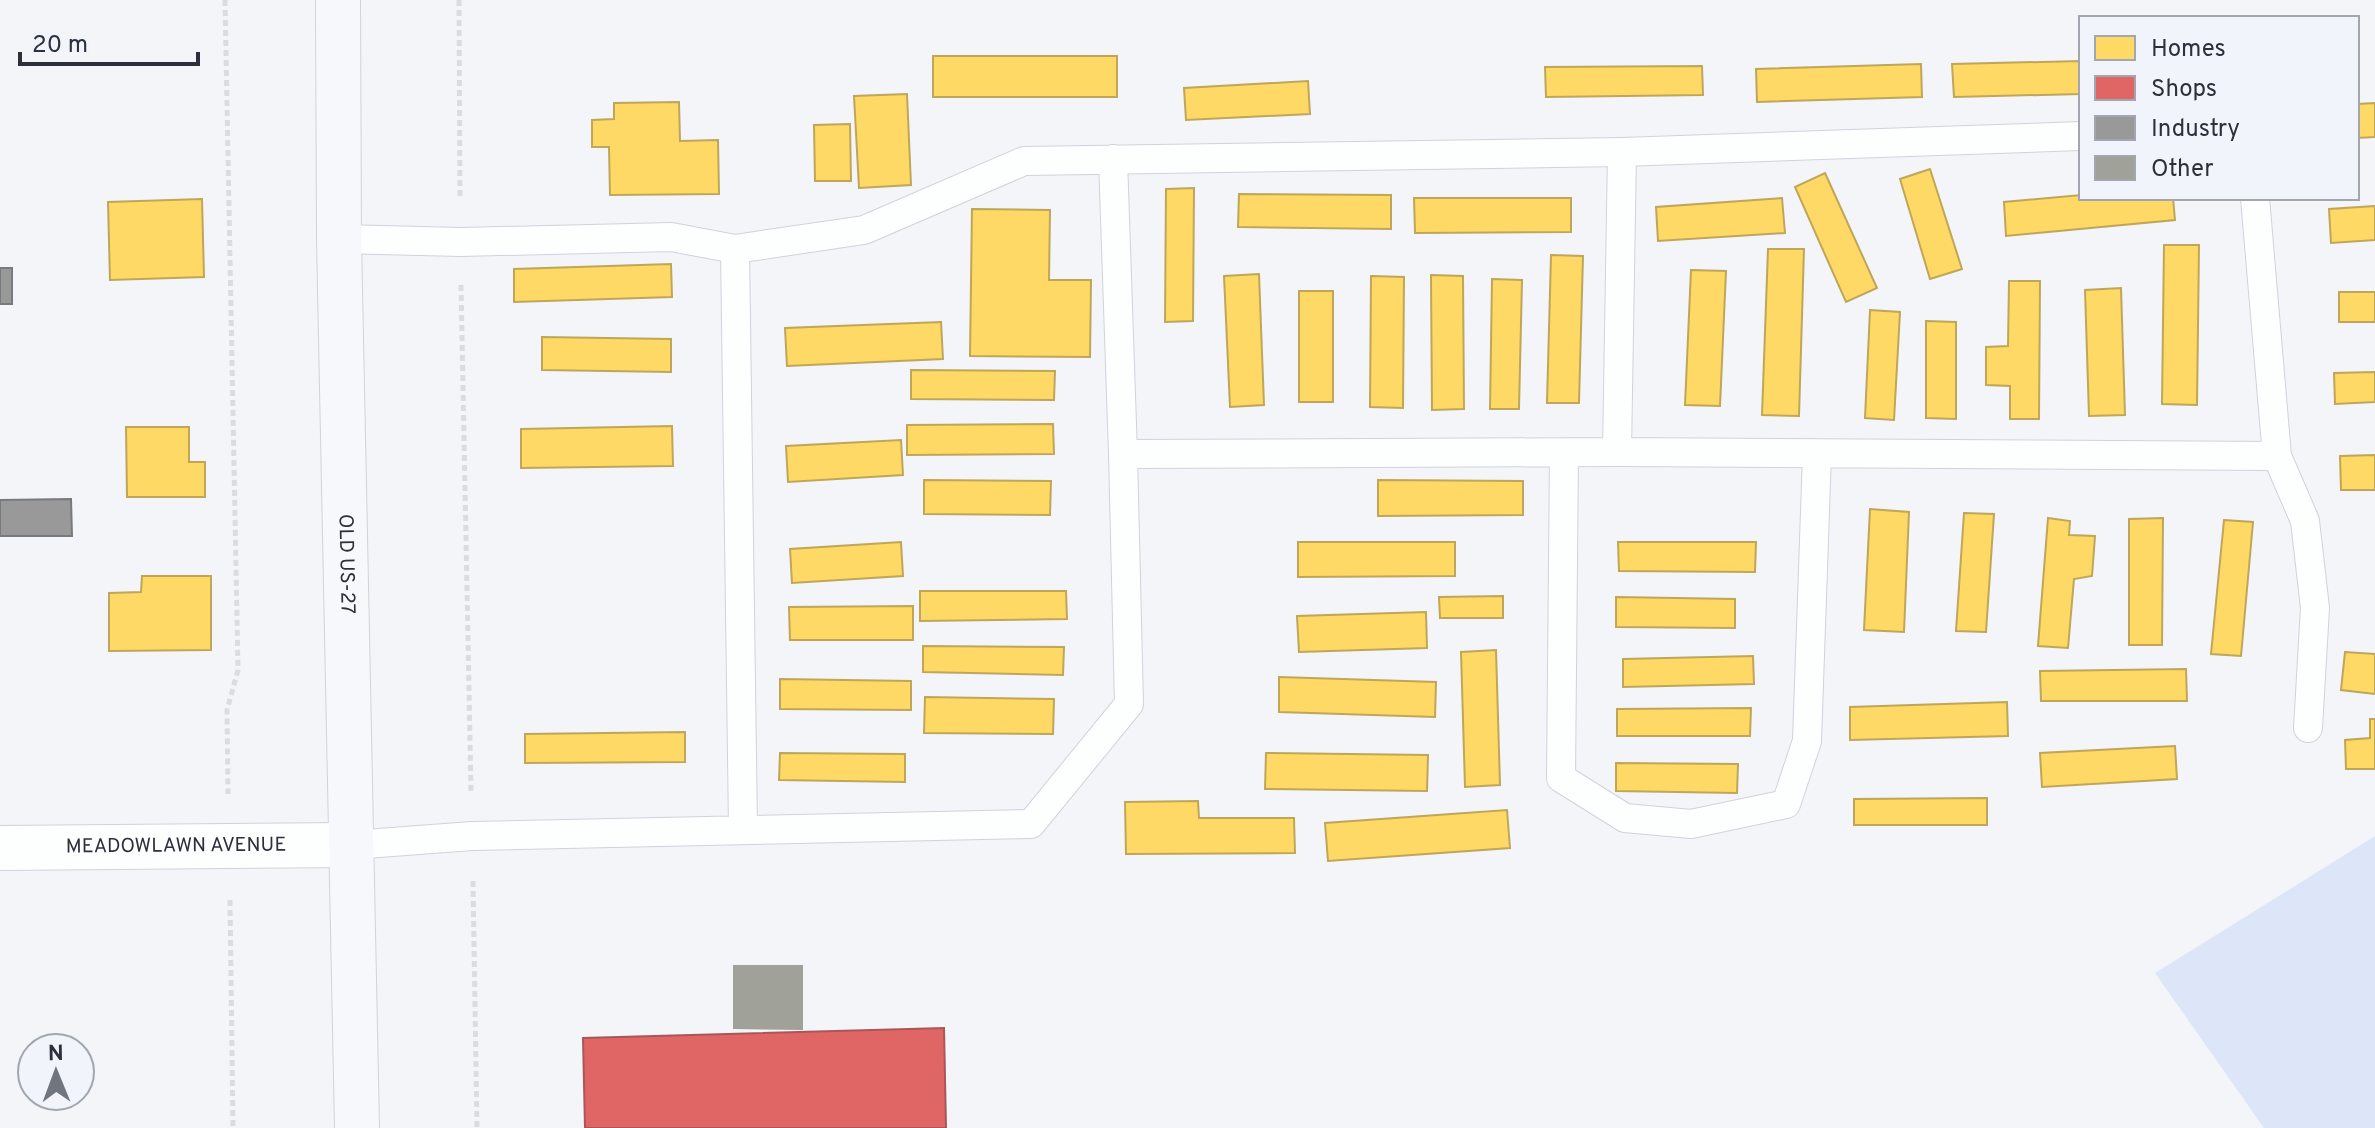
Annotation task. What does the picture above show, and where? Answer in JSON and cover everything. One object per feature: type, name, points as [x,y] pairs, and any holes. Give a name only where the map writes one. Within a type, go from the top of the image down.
[{"type":"main road","name":"OLD US-27","points":[[338,0],[339,239],[357,1128]]},
{"type":"street","name":"MEADOWLAWN AVENUE","points":[[0,848],[352,845]]},
{"type":"lane","points":[[339,239],[461,242],[671,237],[735,249],[864,230],[1024,161],[1622,152],[2079,136]]},
{"type":"lane","points":[[1617,452],[1622,152]]},
{"type":"lane","points":[[352,845],[472,836],[1031,824],[1129,704],[1113,159]]},
{"type":"lane","points":[[2255,200],[2277,456],[2305,521],[2315,608],[2308,728]]},
{"type":"lane","points":[[735,249],[743,829]]},
{"type":"lane","points":[[1123,454],[1617,452],[2277,456]]},
{"type":"lane","points":[[1564,454],[1561,778],[1625,818],[1691,824],[1786,804],[1807,741],[1817,454]]},
{"type":"path","points":[[225,0],[238,670],[227,710],[233,1128]]},
{"type":"path","points":[[459,0],[477,1128]]},
{"type":"shaded area","points":[[2375,836],[2375,1128],[2264,1128],[2155,973]]},
{"type":"building: Homes","points":[[933,56],[1117,56],[1117,97],[933,97]]},
{"type":"building: Homes","points":[[2079,61],[2079,94],[1954,97],[1952,64]]},
{"type":"building: Homes","points":[[1921,64],[1922,97],[1757,102],[1756,69]]},
{"type":"building: Homes","points":[[1702,66],[1703,95],[1546,97],[1545,67]]},
{"type":"building: Homes","points":[[1308,81],[1310,114],[1186,120],[1184,88]]},
{"type":"building: Homes","points":[[907,94],[911,185],[859,188],[854,96]]},
{"type":"building: Homes","points":[[679,102],[680,141],[718,140],[719,194],[610,195],[609,147],[592,147],[592,120],[614,119],[614,103]]},
{"type":"building: Homes","points":[[2375,103],[2375,137],[2359,138],[2359,104]]},
{"type":"building: Homes","points":[[850,124],[851,181],[815,181],[814,125]]},
{"type":"building: Homes","points":[[1930,169],[1962,269],[1930,279],[1900,179]]},
{"type":"building: Homes","points":[[1825,173],[1877,288],[1846,302],[1795,187]]},
{"type":"building: Homes","points":[[1194,188],[1193,321],[1165,322],[1166,189]]},
{"type":"building: Homes","points":[[1239,194],[1391,195],[1391,229],[1238,227]]},
{"type":"building: Homes","points":[[2079,195],[2079,200],[2173,200],[2175,220],[2006,236],[2004,202]]},
{"type":"building: Homes","points":[[1414,198],[1571,198],[1571,232],[1415,233]]},
{"type":"building: Homes","points":[[1782,198],[1785,233],[1658,241],[1656,207]]},
{"type":"building: Homes","points":[[202,199],[204,277],[110,280],[108,202]]},
{"type":"building: Homes","points":[[2375,206],[2375,240],[2331,243],[2329,209]]},
{"type":"building: Homes","points":[[972,209],[1050,210],[1049,280],[1091,280],[1090,357],[970,356]]},
{"type":"building: Homes","points":[[2164,245],[2199,245],[2197,405],[2162,404]]},
{"type":"building: Homes","points":[[1768,249],[1804,249],[1799,416],[1762,415]]},
{"type":"building: Homes","points":[[1551,255],[1583,256],[1579,403],[1547,403]]},
{"type":"building: Homes","points":[[671,264],[672,297],[514,302],[514,269]]},
{"type":"building: Homes","points":[[1691,270],[1726,271],[1720,406],[1685,405]]},
{"type":"building: Homes","points":[[1259,274],[1264,405],[1230,407],[1224,276]]},
{"type":"building: Homes","points":[[1431,275],[1463,276],[1464,409],[1432,410]]},
{"type":"building: Homes","points":[[1371,276],[1404,277],[1403,408],[1370,407]]},
{"type":"building: Homes","points":[[1492,279],[1522,280],[1519,409],[1490,409]]},
{"type":"building: Homes","points":[[2009,281],[2040,281],[2039,419],[2010,419],[2010,386],[1986,385],[1986,347],[2008,346]]},
{"type":"building: Homes","points":[[2121,288],[2125,415],[2089,416],[2085,290]]},
{"type":"building: Homes","points":[[1299,291],[1333,291],[1333,402],[1299,402]]},
{"type":"building: Homes","points":[[2339,292],[2375,292],[2375,322],[2339,322]]},
{"type":"building: Homes","points":[[1870,310],[1900,312],[1894,420],[1865,418]]},
{"type":"building: Homes","points":[[1926,321],[1956,322],[1956,419],[1926,418]]},
{"type":"building: Homes","points":[[941,322],[943,359],[787,366],[785,328]]},
{"type":"building: Homes","points":[[542,337],[671,339],[671,372],[542,370]]},
{"type":"building: Homes","points":[[911,370],[1055,371],[1054,400],[911,399]]},
{"type":"building: Homes","points":[[2375,372],[2375,402],[2335,404],[2334,373]]},
{"type":"building: Homes","points":[[1053,424],[1054,454],[907,455],[907,425]]},
{"type":"building: Homes","points":[[672,426],[673,466],[521,468],[521,429]]},
{"type":"building: Homes","points":[[126,427],[189,427],[189,462],[205,462],[205,497],[127,497]]},
{"type":"building: Homes","points":[[901,440],[903,475],[788,482],[786,446]]},
{"type":"building: Homes","points":[[2375,455],[2375,490],[2341,490],[2340,456]]},
{"type":"building: Homes","points":[[924,480],[1051,481],[1050,515],[924,514]]},
{"type":"building: Homes","points":[[1378,480],[1523,481],[1523,515],[1378,516]]},
{"type":"building: Homes","points":[[1870,509],[1909,512],[1904,632],[1864,630]]},
{"type":"building: Homes","points":[[1964,513],[1994,514],[1986,632],[1956,631]]},
{"type":"building: Homes","points":[[2048,518],[2070,521],[2069,535],[2095,536],[2092,576],[2074,579],[2068,648],[2038,646]]},
{"type":"building: Homes","points":[[2163,518],[2162,645],[2129,645],[2129,519]]},
{"type":"building: Homes","points":[[2224,520],[2253,522],[2241,656],[2211,654]]},
{"type":"building: Homes","points":[[901,542],[903,576],[792,583],[790,549]]},
{"type":"building: Homes","points":[[1298,542],[1455,542],[1455,576],[1298,577]]},
{"type":"building: Homes","points":[[1618,542],[1756,542],[1755,572],[1619,571]]},
{"type":"building: Homes","points":[[142,576],[211,576],[211,650],[109,651],[109,593],[141,592]]},
{"type":"building: Homes","points":[[920,591],[1066,591],[1067,619],[920,621]]},
{"type":"building: Homes","points":[[1503,596],[1503,618],[1440,618],[1439,597]]},
{"type":"building: Homes","points":[[1616,597],[1735,599],[1735,628],[1616,627]]},
{"type":"building: Homes","points":[[913,606],[913,640],[790,640],[789,607]]},
{"type":"building: Homes","points":[[1426,612],[1427,648],[1299,652],[1297,616]]},
{"type":"building: Homes","points":[[923,646],[1064,647],[1063,675],[923,672]]},
{"type":"building: Homes","points":[[1496,650],[1500,785],[1465,787],[1461,652]]},
{"type":"building: Homes","points":[[2345,652],[2375,654],[2375,694],[2341,690]]},
{"type":"building: Homes","points":[[1753,656],[1754,684],[1623,687],[1623,659]]},
{"type":"building: Homes","points":[[2186,669],[2187,701],[2041,701],[2040,671]]},
{"type":"building: Homes","points":[[1279,677],[1436,682],[1435,717],[1279,712]]},
{"type":"building: Homes","points":[[780,679],[911,681],[911,710],[780,709]]},
{"type":"building: Homes","points":[[925,697],[1054,699],[1053,734],[924,733]]},
{"type":"building: Homes","points":[[2007,702],[2008,736],[1850,740],[1850,707]]},
{"type":"building: Homes","points":[[1751,708],[1750,736],[1617,736],[1617,709]]},
{"type":"building: Homes","points":[[2370,719],[2375,719],[2375,769],[2346,769],[2345,740],[2370,738]]},
{"type":"building: Homes","points":[[685,732],[685,762],[525,763],[525,734]]},
{"type":"building: Homes","points":[[2175,746],[2177,779],[2042,787],[2040,753]]},
{"type":"building: Homes","points":[[780,753],[905,754],[905,782],[779,780]]},
{"type":"building: Homes","points":[[1266,753],[1428,755],[1427,791],[1265,789]]},
{"type":"building: Homes","points":[[1616,763],[1738,764],[1737,793],[1616,791]]},
{"type":"building: Homes","points":[[1987,798],[1987,825],[1854,825],[1854,799]]},
{"type":"building: Homes","points":[[1198,801],[1199,818],[1294,818],[1295,853],[1126,854],[1125,802]]},
{"type":"building: Homes","points":[[1507,810],[1510,848],[1328,861],[1325,823]]},
{"type":"building: Shops","points":[[944,1028],[946,1128],[585,1128],[583,1038]]},
{"type":"building: Industry","points":[[0,268],[12,268],[12,304],[0,304]]},
{"type":"building: Industry","points":[[71,499],[72,536],[0,536],[0,500]]},
{"type":"building: Other","points":[[733,965],[803,965],[803,1030],[733,1029]]}]
